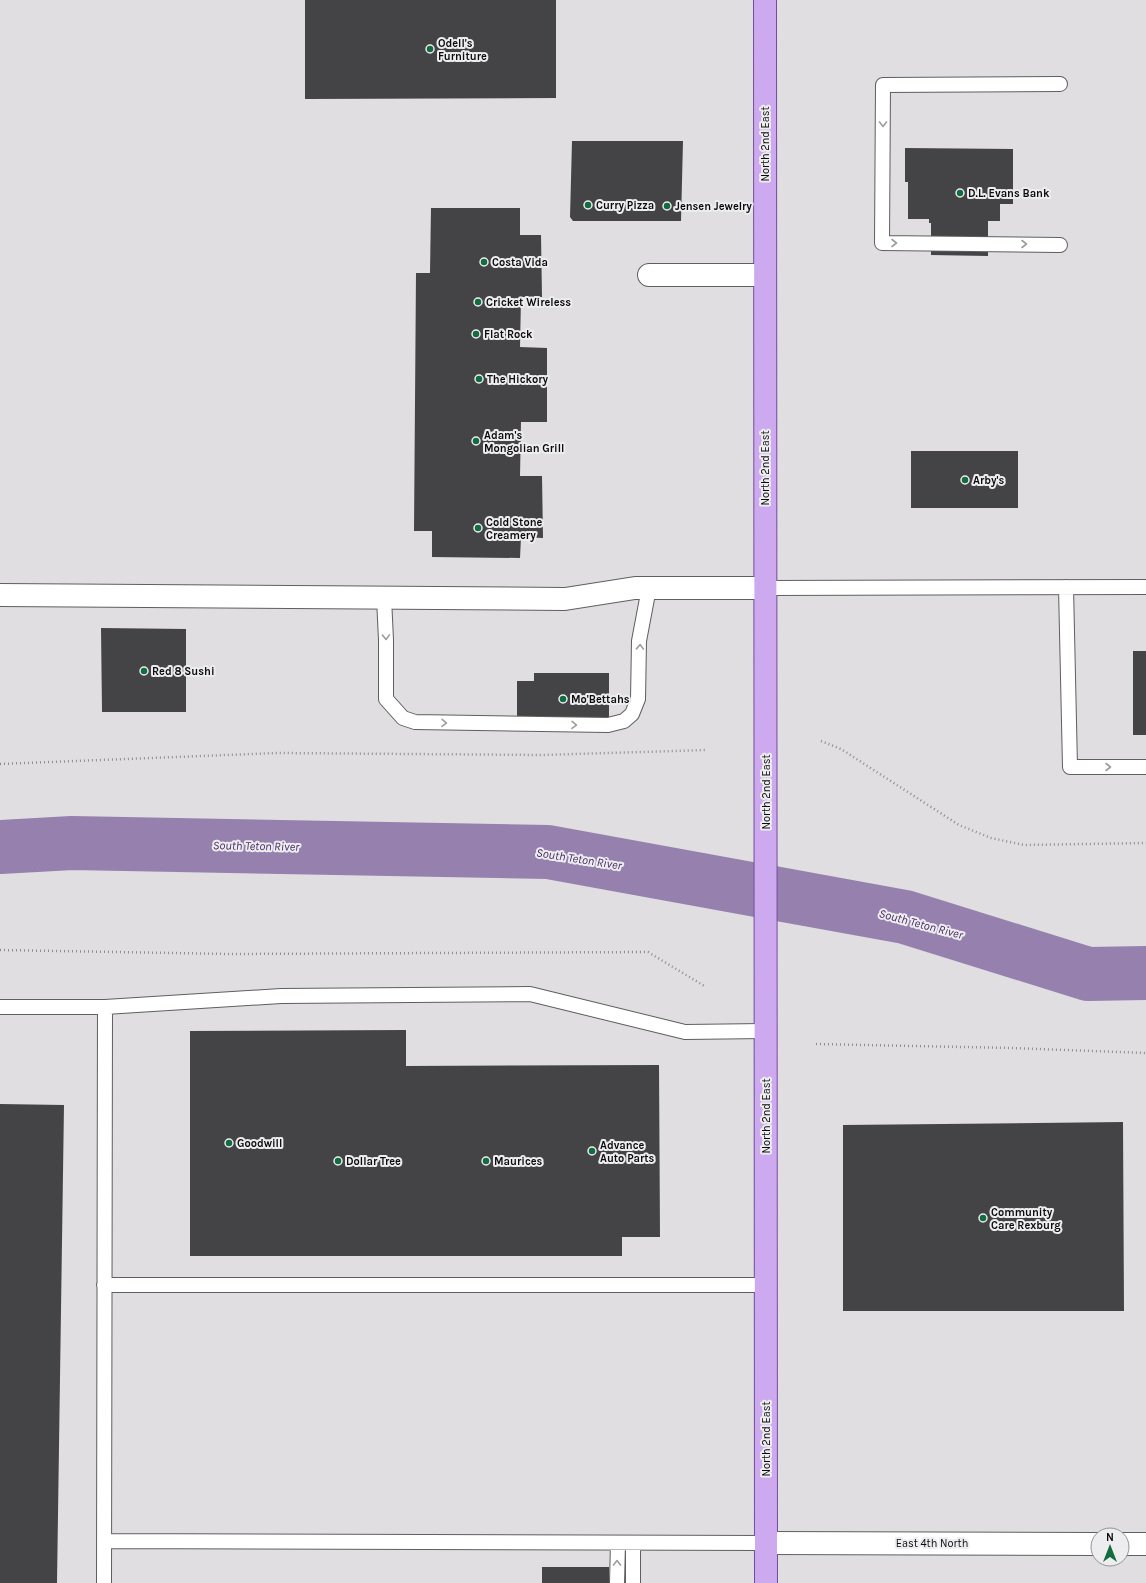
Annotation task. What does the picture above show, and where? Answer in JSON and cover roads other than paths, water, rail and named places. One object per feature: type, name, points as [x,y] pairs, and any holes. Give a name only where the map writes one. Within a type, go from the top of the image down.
[{"type":"main road","name":"North 2nd East","points":[[765,0],[766,1583]]},
{"type":"street","points":[[649,275],[765,275]]},
{"type":"street","points":[[0,596],[565,599],[636,588],[766,588]]},
{"type":"street","name":"East 4th North","points":[[766,1543],[1090,1544]]},
{"type":"street","points":[[1130,1544],[1146,1544]]},
{"type":"lane","points":[[1060,84],[884,85],[882,243],[1060,245]]},
{"type":"lane","points":[[1066,587],[1070,767],[1146,767]]},
{"type":"lane","points":[[766,588],[1146,587]]},
{"type":"lane","points":[[384,598],[386,698],[403,718],[415,722],[608,725],[624,721],[632,714],[638,698],[639,641],[649,588]]},
{"type":"lane","points":[[0,1007],[105,1007],[281,996],[530,994],[685,1032],[766,1031]]},
{"type":"lane","points":[[104,1583],[105,1007]]},
{"type":"lane","points":[[104,1285],[766,1285]]},
{"type":"lane","points":[[104,1541],[766,1543]]},
{"type":"lane","points":[[617,1583],[618,1543]]},
{"type":"lane","points":[[633,1543],[633,1583]]},
{"type":"waterway","name":"South Teton River","points":[[0,847],[72,843],[548,852],[905,917],[1088,974],[1146,973]]},
{"type":"place","name":"Odell's Furniture","points":[[430,49]]},
{"type":"place","name":"D.L. Evans Bank","points":[[960,193]]},
{"type":"place","name":"Curry Pizza","points":[[588,205]]},
{"type":"place","name":"Jensen Jewelry","points":[[667,206]]},
{"type":"place","name":"Costa Vida","points":[[484,262]]},
{"type":"place","name":"Cricket Wireless","points":[[478,302]]},
{"type":"place","name":"Flat Rock","points":[[476,334]]},
{"type":"place","name":"The Hickory","points":[[479,379]]},
{"type":"place","name":"Adam's Mongolian Grill","points":[[476,441]]},
{"type":"place","name":"Arby's","points":[[965,480]]},
{"type":"place","name":"Cold Stone Creamery","points":[[478,528]]},
{"type":"place","name":"Red 8 Sushi","points":[[144,671]]},
{"type":"place","name":"Mo'Bettahs","points":[[563,699]]},
{"type":"place","name":"Goodwill","points":[[229,1143]]},
{"type":"place","name":"Advance Auto Parts","points":[[592,1151]]},
{"type":"place","name":"Dollar Tree","points":[[338,1161]]},
{"type":"place","name":"Maurices","points":[[486,1161]]},
{"type":"place","name":"Community Care Rexburg","points":[[983,1218]]}]
